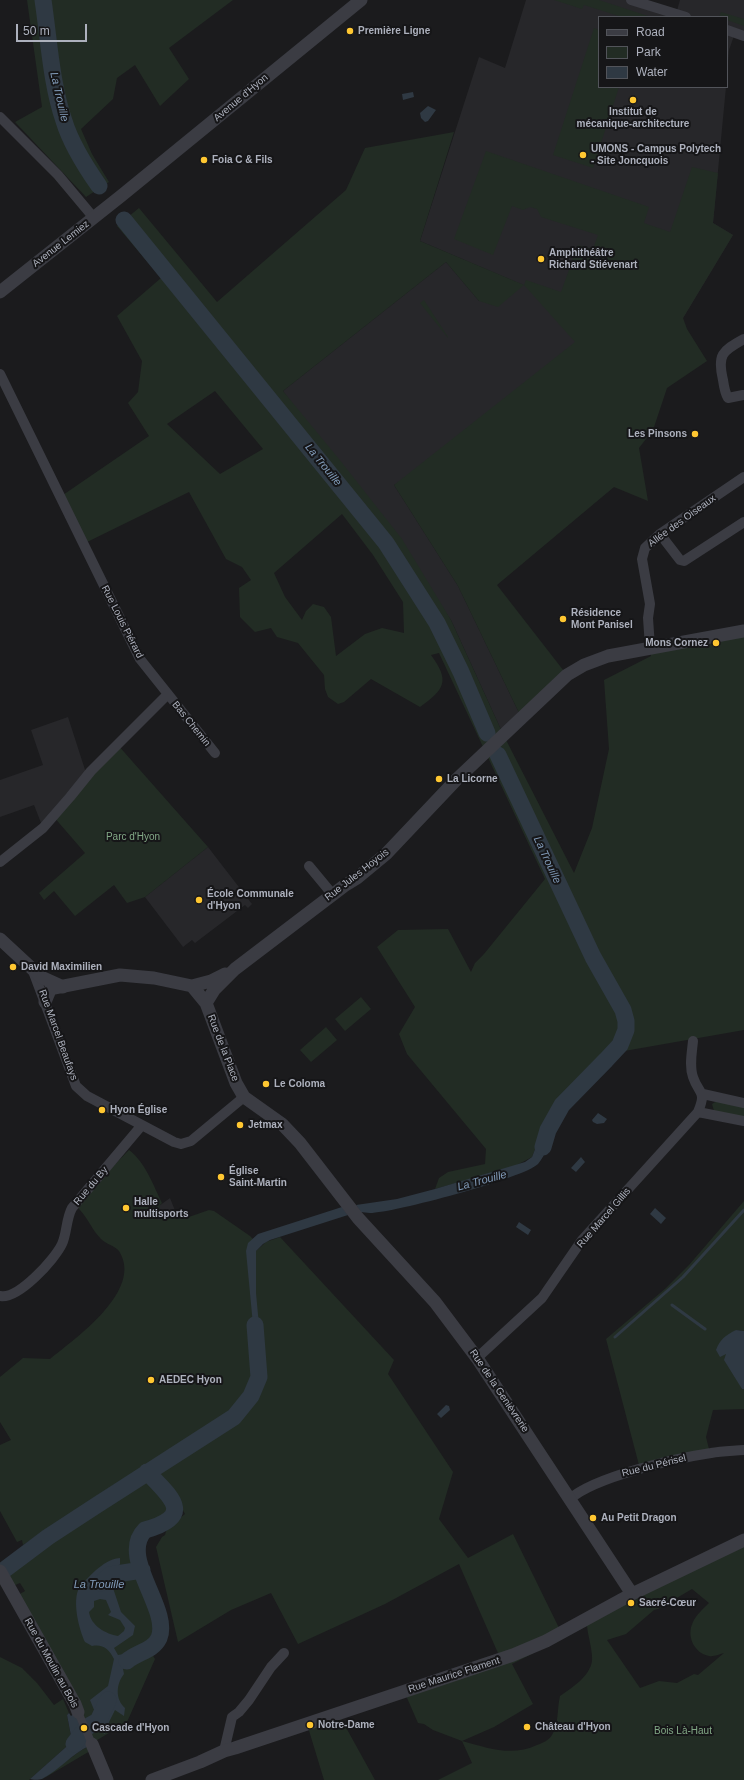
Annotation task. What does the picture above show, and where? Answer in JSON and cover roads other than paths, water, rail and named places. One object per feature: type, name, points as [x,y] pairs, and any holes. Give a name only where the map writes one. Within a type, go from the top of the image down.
[{"type":"street","name":"Avenue d'Hyon","points":[[121,196],[361,0]]},
{"type":"street","points":[[631,0],[683,16]]},
{"type":"street","points":[[728,30],[744,36]]},
{"type":"street","points":[[0,118],[58,175],[94,218]]},
{"type":"street","name":"Avenue Lemiez","points":[[0,292],[121,196]]},
{"type":"street","points":[[744,338],[722,354],[720,366],[725,392],[728,398],[744,396]]},
{"type":"street","name":"Rue Louis Piérard","points":[[0,374],[140,659],[168,694]]},
{"type":"street","name":"Allée des Oiseaux","points":[[650,647],[648,618],[650,604],[642,553],[645,548],[660,534],[744,477]]},
{"type":"street","points":[[660,534],[680,560],[684,561],[744,522]]},
{"type":"street","name":"Rue Jules Hoyois","points":[[206,1003],[214,990],[235,969],[357,878],[386,854],[485,751],[575,670],[594,660],[608,656],[650,647],[744,631]]},
{"type":"street","points":[[0,862],[43,828],[70,798],[91,771],[168,694]]},
{"type":"street","name":"Bas Chemin","points":[[168,694],[215,753]]},
{"type":"street","points":[[309,866],[333,895]]},
{"type":"street","points":[[2,942],[32,969],[58,988]]},
{"type":"street","name":"Rue Marcel Beaufays","points":[[32,969],[76,1086],[87,1096],[174,1142],[181,1144],[191,1141],[244,1097]]},
{"type":"street","name":"Rue Jules Hoyois","points":[[192,986],[211,981],[235,969]]},
{"type":"street","points":[[45,1002],[50,990],[120,975],[154,978],[192,986]]},
{"type":"street","name":"Rue de la Place","points":[[192,986],[206,1003],[236,1083],[244,1097],[282,1124],[300,1143],[347,1202]]},
{"type":"street","points":[[693,1041],[693,1076],[703,1094],[744,1103]]},
{"type":"street","name":"Rue Marcel Gillis","points":[[477,1358],[542,1298],[582,1240],[698,1112],[703,1094]]},
{"type":"street","points":[[698,1112],[744,1122]]},
{"type":"street","name":"Rue du By","points":[[0,1296],[2,1297],[14,1293],[41,1272],[52,1260],[62,1245],[69,1214],[72,1208],[142,1125]]},
{"type":"street","name":"Rue de la Genièvrerie","points":[[347,1202],[358,1218],[426,1291],[477,1358],[632,1594]]},
{"type":"street","name":"Rue du Périsel","points":[[570,1499],[576,1493],[600,1482],[631,1472],[710,1453],[744,1450]]},
{"type":"street","name":"Rue Maurice Flament","points":[[152,1780],[200,1762],[224,1750],[236,1748],[507,1658],[546,1641],[632,1594],[744,1540]]},
{"type":"street","name":"Rue du Moulin au Bois","points":[[2,1575],[75,1704],[107,1780]]},
{"type":"street","points":[[224,1750],[231,1713],[239,1712],[250,1700],[271,1667],[284,1653]]},
{"type":"water","points":[[413,92],[414,97],[403,100],[402,94]]},
{"type":"water","points":[[428,106],[436,110],[428,121],[425,122],[421,118],[420,113]]},
{"type":"water","points":[[598,1113],[607,1119],[604,1123],[597,1124],[593,1122],[592,1120]]},
{"type":"water","points":[[546,1121],[555,1128],[546,1152],[541,1160],[538,1164],[528,1170],[485,1186],[404,1207],[369,1213],[361,1212],[356,1205],[397,1199],[525,1162],[532,1157]]},
{"type":"water","points":[[581,1157],[585,1162],[576,1172],[571,1168]]},
{"type":"water","points":[[342,1207],[348,1215],[270,1240],[256,1251],[256,1293],[261,1347],[255,1346],[246,1251],[248,1243],[258,1234]]},
{"type":"water","points":[[655,1208],[666,1218],[661,1224],[650,1214]]},
{"type":"water","points":[[519,1222],[531,1230],[528,1235],[516,1227]]},
{"type":"water","points":[[736,1330],[744,1331],[744,1389],[742,1389],[724,1360],[726,1354],[720,1357],[716,1350],[719,1343],[724,1338]]},
{"type":"water","points":[[446,1405],[449,1406],[450,1410],[441,1418],[437,1414]]},
{"type":"water","name":"La Trouille","points":[[120,1558],[118,1568],[123,1570],[120,1576],[113,1582],[113,1588],[121,1612],[135,1626],[133,1635],[114,1648],[118,1655],[124,1654],[143,1645],[148,1653],[127,1665],[123,1669],[124,1674],[119,1682],[118,1696],[125,1708],[124,1716],[115,1710],[109,1722],[107,1732],[104,1734],[90,1700],[108,1686],[114,1659],[110,1652],[105,1648],[92,1646],[85,1642],[77,1615],[76,1601],[79,1588],[85,1581],[104,1564]],"holes":[[[100,1599],[106,1600],[111,1612],[108,1615],[120,1620],[125,1628],[124,1631],[118,1636],[104,1631],[96,1625],[90,1617],[89,1612],[94,1607],[94,1601]]]},
{"type":"water","points":[[69,1713],[71,1716],[75,1713],[89,1746],[42,1779],[30,1779],[66,1747],[71,1736],[67,1715]]},
{"type":"waterway","name":"La Trouille","points":[[43,0],[53,77],[60,107],[74,146],[99,186]]},
{"type":"waterway","name":"La Trouille","points":[[124,220],[386,543],[437,623],[461,672],[487,733]]},
{"type":"waterway","name":"La Trouille","points":[[498,755],[593,957],[623,1010],[626,1021],[626,1030],[620,1045],[562,1105],[548,1130],[543,1147]]},
{"type":"waterway","points":[[615,1337],[683,1277],[744,1210]]},
{"type":"waterway","points":[[672,1305],[705,1329]]},
{"type":"waterway","name":"La Trouille","points":[[0,1573],[48,1537],[234,1417],[251,1396],[259,1377],[255,1325]]},
{"type":"waterway","name":"La Trouille","points":[[127,1661],[153,1646],[159,1638],[161,1626],[158,1613],[137,1554],[138,1541],[145,1530],[160,1525],[170,1519],[174,1512],[174,1506],[171,1498],[147,1472]]},
{"type":"waterway","name":"La Trouille","points":[[101,1583],[110,1575],[142,1570]]},
{"type":"waterway","name":"La Trouille","points":[[74,1744],[87,1727],[98,1721],[108,1700]]},
{"type":"place","name":"Première Ligne","points":[[350,31]]},
{"type":"place","name":"Institut de mécanique-architecture","points":[[633,100]]},
{"type":"place","name":"UMONS - Campus Polytech - Site Joncquois","points":[[583,155]]},
{"type":"place","name":"Foia C & Fils","points":[[204,160]]},
{"type":"place","name":"Amphithéâtre Richard Stiévenart","points":[[541,259]]},
{"type":"place","name":"Les Pinsons","points":[[695,434]]},
{"type":"place","name":"Résidence Mont Panisel","points":[[563,619]]},
{"type":"place","name":"Mons Cornez","points":[[716,643]]},
{"type":"place","name":"La Licorne","points":[[439,779]]},
{"type":"place","name":"École Communale d'Hyon","points":[[199,900]]},
{"type":"place","name":"David Maximilien","points":[[13,967]]},
{"type":"place","name":"Le Coloma","points":[[266,1084]]},
{"type":"place","name":"Hyon Église","points":[[102,1110]]},
{"type":"place","name":"Jetmax","points":[[240,1125]]},
{"type":"place","name":"Église Saint-Martin","points":[[221,1177]]},
{"type":"place","name":"Halle multisports","points":[[126,1208]]},
{"type":"place","name":"AEDEC Hyon","points":[[151,1380]]},
{"type":"place","name":"Au Petit Dragon","points":[[593,1518]]},
{"type":"place","name":"Sacré-Cœur","points":[[631,1603]]},
{"type":"place","name":"Notre-Dame","points":[[310,1725]]},
{"type":"place","name":"Château d'Hyon","points":[[527,1727]]},
{"type":"place","name":"Cascade d'Hyon","points":[[84,1728]]},
{"type":"park label","name":"Parc d'Hyon","points":[[133,837]]},
{"type":"park label","name":"Bois Là-Haut","points":[[683,1731]]}]
